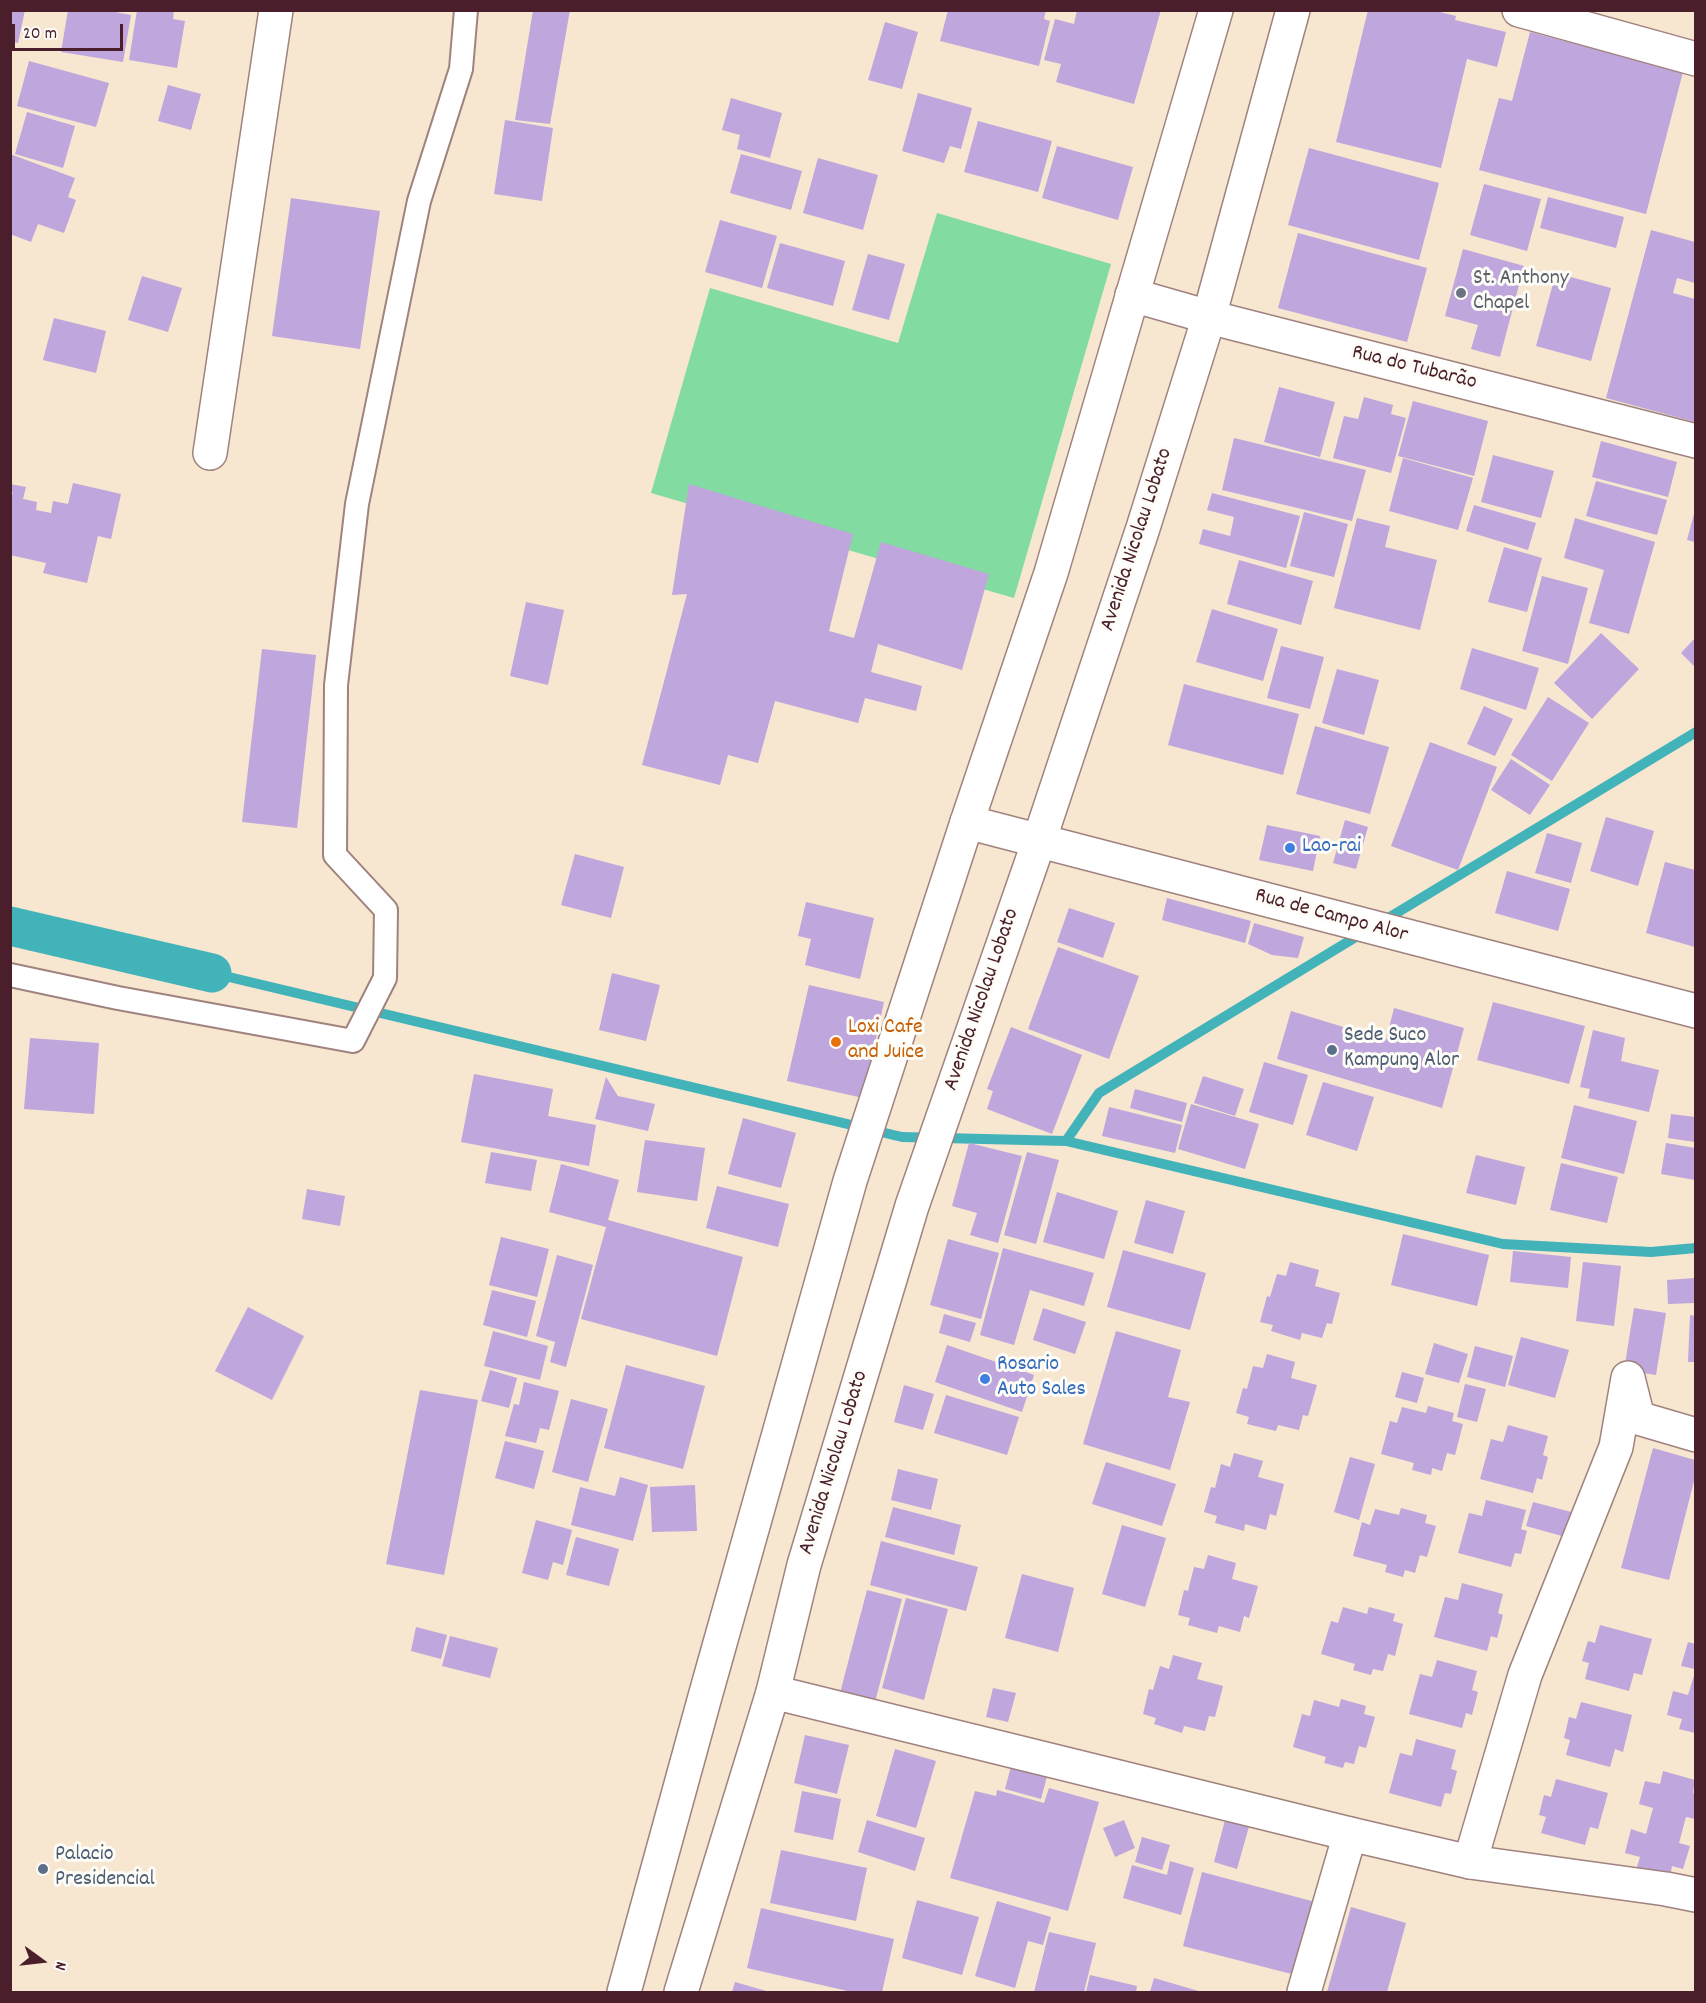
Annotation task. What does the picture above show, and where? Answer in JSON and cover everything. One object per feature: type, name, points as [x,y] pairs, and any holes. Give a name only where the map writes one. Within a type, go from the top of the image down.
[{"type":"main road","points":[[210,453],[276,10]]},
{"type":"main road","points":[[624,1992],[850,1181],[1051,573],[1216,10]]},
{"type":"main road","name":"Avenida Nicolau Lobato","points":[[681,1992],[774,1692],[804,1565],[912,1206],[1039,841],[1143,528],[1209,317],[1293,10]]},
{"type":"main road","points":[[1520,10],[1695,59]]},
{"type":"main road","name":"Rua do Tubarão","points":[[1132,295],[1209,317],[1695,441]]},
{"type":"main road","name":"Rua de Campo Alor","points":[[967,822],[1695,1011]]},
{"type":"main road","points":[[1470,1862],[1525,1675],[1616,1447],[1628,1378],[1638,1418],[1695,1435]]},
{"type":"main road","points":[[774,1692],[1470,1862],[1695,1895]]},
{"type":"main road","points":[[1305,1992],[1350,1834]]},
{"type":"lane","points":[[10,975],[118,998],[353,1041],[385,978],[386,910],[335,855],[336,685],[357,504],[419,201],[460,69],[466,10]]},
{"type":"green space","points":[[937,213],[1111,264],[1014,598],[651,493],[710,288],[898,343]]},
{"type":"building","points":[[10,10],[25,10],[18,43],[10,41]]},
{"type":"building","points":[[68,10],[104,10],[131,15],[123,62],[61,52]]},
{"type":"building","points":[[137,10],[174,10],[173,19],[185,21],[177,68],[129,60]]},
{"type":"building","points":[[533,10],[570,10],[550,124],[515,120]]},
{"type":"building","points":[[948,10],[1046,10],[1044,19],[1050,21],[1039,66],[940,41]]},
{"type":"building","points":[[1077,10],[1161,10],[1134,104],[1056,82],[1061,64],[1044,60],[1055,19],[1074,24]]},
{"type":"building","points":[[1368,10],[1432,10],[1456,16],[1455,20],[1506,32],[1497,67],[1467,59],[1441,168],[1336,142]]},
{"type":"building","points":[[885,22],[918,32],[902,89],[868,80]]},
{"type":"building","points":[[1530,32],[1683,72],[1646,214],[1479,170],[1499,98],[1512,101]]},
{"type":"building","points":[[29,61],[109,83],[96,127],[17,106]]},
{"type":"building","points":[[168,85],[201,94],[191,130],[158,121]]},
{"type":"building","points":[[918,93],[972,108],[961,149],[950,146],[944,163],[902,151]]},
{"type":"building","points":[[731,98],[782,113],[770,158],[737,149],[740,135],[722,130]]},
{"type":"building","points":[[27,112],[75,126],[63,168],[15,154]]},
{"type":"building","points":[[505,120],[553,128],[542,201],[494,194]]},
{"type":"building","points":[[978,121],[1052,141],[1038,192],[964,172]]},
{"type":"building","points":[[1057,146],[1133,167],[1118,220],[1042,198]]},
{"type":"building","points":[[1309,148],[1439,183],[1419,260],[1288,225]]},
{"type":"building","points":[[10,154],[75,178],[68,197],[76,200],[64,233],[38,224],[31,242],[10,234]]},
{"type":"building","points":[[741,154],[802,171],[791,210],[730,193]]},
{"type":"building","points":[[818,158],[878,175],[863,230],[803,213]]},
{"type":"building","points":[[1484,184],[1541,199],[1527,251],[1470,235]]},
{"type":"building","points":[[1548,197],[1624,217],[1616,248],[1540,228]]},
{"type":"building","points":[[291,198],[380,211],[360,349],[272,336]]},
{"type":"building","points":[[720,220],[777,236],[762,288],[705,272]]},
{"type":"building","points":[[1651,230],[1695,242],[1695,283],[1677,278],[1673,293],[1695,299],[1695,422],[1606,398]]},
{"type":"building","points":[[1298,233],[1427,268],[1407,342],[1278,308]]},
{"type":"building","points":[[780,243],[845,261],[833,306],[767,288]]},
{"type":"building","points":[[1463,249],[1524,266],[1500,357],[1471,349],[1478,325],[1445,316]]},
{"type":"building","points":[[868,254],[905,264],[889,320],[852,310]]},
{"type":"building","points":[[1556,273],[1611,288],[1591,361],[1536,346]]},
{"type":"building","points":[[142,276],[182,288],[168,332],[128,320]]},
{"type":"building","points":[[54,318],[106,331],[96,373],[43,360]]},
{"type":"building","points":[[1279,387],[1335,402],[1320,457],[1264,442]]},
{"type":"building","points":[[1364,397],[1393,405],[1391,414],[1406,418],[1391,473],[1333,458],[1344,416],[1358,419]]},
{"type":"building","points":[[1413,401],[1488,421],[1474,476],[1398,456]]},
{"type":"building","points":[[1234,438],[1366,470],[1352,521],[1222,490]]},
{"type":"building","points":[[1601,441],[1677,462],[1668,497],[1592,477]]},
{"type":"building","points":[[1493,455],[1554,471],[1541,518],[1481,502]]},
{"type":"building","points":[[1403,458],[1473,478],[1458,530],[1389,511]]},
{"type":"building","points":[[1596,481],[1667,500],[1657,535],[1586,516]]},
{"type":"building","points":[[73,483],[121,494],[111,539],[98,536],[87,583],[43,573],[46,563],[10,555],[10,502],[13,492],[10,491],[10,484],[26,487],[23,499],[37,502],[36,510],[51,513],[53,501],[68,504]]},
{"type":"building","points":[[689,484],[853,534],[829,631],[854,638],[881,542],[989,574],[962,670],[878,644],[871,672],[922,686],[916,711],[865,698],[858,723],[775,701],[758,763],[728,755],[720,785],[642,765],[687,594],[672,595]]},
{"type":"building","points":[[1212,493],[1300,516],[1286,568],[1199,544],[1203,529],[1230,536],[1234,517],[1207,510]]},
{"type":"building","points":[[1474,505],[1536,523],[1528,550],[1466,531]]},
{"type":"building","points":[[1695,510],[1695,542],[1687,540]]},
{"type":"building","points":[[1304,512],[1348,524],[1334,577],[1290,566]]},
{"type":"building","points":[[1357,518],[1390,526],[1385,547],[1437,560],[1420,630],[1334,608]]},
{"type":"building","points":[[1575,518],[1655,542],[1629,634],[1589,623],[1604,570],[1564,558]]},
{"type":"building","points":[[1504,547],[1542,558],[1527,612],[1488,602]]},
{"type":"building","points":[[1239,560],[1313,581],[1301,625],[1227,604]]},
{"type":"building","points":[[1542,576],[1588,588],[1568,664],[1522,651]]},
{"type":"building","points":[[526,602],[564,610],[548,685],[510,676]]},
{"type":"building","points":[[1212,609],[1278,629],[1263,681],[1196,662]]},
{"type":"building","points":[[1601,633],[1639,669],[1592,719],[1554,683]]},
{"type":"building","points":[[1695,638],[1695,667],[1681,653]]},
{"type":"building","points":[[1281,646],[1324,657],[1310,709],[1267,698]]},
{"type":"building","points":[[1472,648],[1539,668],[1526,710],[1460,689]]},
{"type":"building","points":[[262,649],[316,655],[297,828],[242,822]]},
{"type":"building","points":[[1337,669],[1379,680],[1364,735],[1322,723]]},
{"type":"building","points":[[1184,684],[1299,714],[1283,775],[1168,745]]},
{"type":"building","points":[[1548,697],[1589,723],[1552,781],[1511,755]]},
{"type":"building","points":[[1484,706],[1513,719],[1495,756],[1467,744]]},
{"type":"building","points":[[1315,726],[1389,747],[1370,814],[1296,794]]},
{"type":"building","points":[[1430,742],[1497,767],[1458,870],[1391,846]]},
{"type":"building","points":[[1511,759],[1550,785],[1530,815],[1491,790]]},
{"type":"building","points":[[1606,817],[1654,831],[1638,886],[1590,871]]},
{"type":"building","points":[[1345,820],[1368,827],[1356,869],[1333,863]]},
{"type":"building","name":"Lao-rai","points":[[1267,825],[1320,836],[1313,871],[1259,860]]},
{"type":"building","points":[[1547,833],[1582,843],[1571,883],[1535,873]]},
{"type":"building","points":[[575,854],[624,867],[611,918],[561,905]]},
{"type":"building","points":[[1665,862],[1695,870],[1695,947],[1646,933]]},
{"type":"building","points":[[1507,871],[1570,889],[1558,931],[1495,913]]},
{"type":"building","points":[[1167,898],[1251,921],[1245,943],[1162,920]]},
{"type":"building","points":[[806,902],[874,918],[860,979],[805,965],[811,939],[798,936]]},
{"type":"building","points":[[1069,908],[1115,923],[1103,958],[1057,942]]},
{"type":"building","points":[[1254,923],[1304,937],[1298,958],[1272,955],[1248,944]]},
{"type":"building","points":[[1058,947],[1139,976],[1109,1059],[1028,1029]]},
{"type":"building","points":[[612,973],[660,985],[646,1041],[599,1030]]},
{"type":"building","name":"Loxi Cafe and Juice","points":[[809,985],[884,1002],[863,1098],[787,1081]]},
{"type":"building","points":[[1493,1002],[1585,1026],[1569,1084],[1477,1060]]},
{"type":"building","points":[[1394,1008],[1464,1028],[1442,1108],[1277,1059],[1291,1011],[1386,1040]]},
{"type":"building","points":[[1011,1027],[1082,1055],[1052,1134],[987,1109],[993,1091],[987,1089]]},
{"type":"building","points":[[1593,1030],[1625,1038],[1621,1061],[1659,1070],[1649,1112],[1588,1098],[1590,1089],[1580,1087]]},
{"type":"building","points":[[30,1038],[99,1043],[94,1114],[24,1109]]},
{"type":"building","points":[[1264,1062],[1308,1075],[1293,1125],[1249,1112]]},
{"type":"building","points":[[474,1074],[553,1089],[548,1116],[596,1125],[589,1166],[461,1142]]},
{"type":"building","points":[[1203,1076],[1244,1089],[1235,1116],[1194,1103]]},
{"type":"building","points":[[606,1077],[618,1096],[655,1104],[648,1131],[595,1119]]},
{"type":"building","points":[[1323,1082],[1374,1097],[1357,1151],[1306,1135]]},
{"type":"building","points":[[1135,1089],[1187,1103],[1182,1122],[1130,1108]]},
{"type":"building","points":[[1191,1104],[1259,1124],[1245,1169],[1178,1149]]},
{"type":"building","points":[[1574,1105],[1637,1121],[1624,1174],[1561,1158]]},
{"type":"building","points":[[1109,1107],[1182,1125],[1175,1153],[1102,1136]]},
{"type":"building","points":[[1671,1114],[1695,1117],[1695,1142],[1668,1138]]},
{"type":"building","points":[[743,1118],[796,1133],[781,1188],[728,1174]]},
{"type":"building","points":[[645,1140],[705,1148],[697,1201],[637,1192]]},
{"type":"building","points":[[969,1143],[1022,1156],[998,1243],[970,1235],[977,1213],[952,1206]]},
{"type":"building","points":[[1666,1143],[1695,1148],[1695,1180],[1661,1174]]},
{"type":"building","points":[[491,1152],[537,1160],[531,1191],[485,1183]]},
{"type":"building","points":[[1027,1152],[1059,1160],[1036,1244],[1004,1235]]},
{"type":"building","points":[[1476,1155],[1525,1167],[1516,1205],[1466,1193]]},
{"type":"building","points":[[1561,1163],[1618,1177],[1607,1223],[1550,1210]]},
{"type":"building","points":[[561,1164],[619,1180],[608,1220],[743,1257],[717,1356],[581,1319],[606,1227],[549,1212]]},
{"type":"building","points":[[717,1186],[789,1204],[778,1247],[706,1228]]},
{"type":"building","points":[[307,1189],[345,1196],[340,1226],[302,1219]]},
{"type":"building","points":[[1057,1192],[1118,1211],[1104,1259],[1043,1242]]},
{"type":"building","points":[[1146,1200],[1185,1211],[1173,1254],[1134,1243]]},
{"type":"building","points":[[1403,1234],[1489,1255],[1477,1306],[1391,1285]]},
{"type":"building","points":[[501,1237],[549,1249],[537,1297],[489,1285]]},
{"type":"building","points":[[948,1239],[999,1253],[981,1319],[930,1305]]},
{"type":"building","points":[[1003,1248],[1094,1273],[1084,1306],[1030,1290],[1014,1345],[980,1335]]},
{"type":"building","points":[[1123,1250],[1206,1273],[1190,1330],[1107,1307]]},
{"type":"building","points":[[1513,1251],[1571,1257],[1568,1288],[1510,1282]]},
{"type":"building","points":[[557,1255],[593,1265],[566,1367],[550,1362],[555,1342],[536,1336]]},
{"type":"building","points":[[1290,1262],[1319,1270],[1315,1286],[1340,1293],[1332,1324],[1327,1323],[1322,1338],[1302,1333],[1300,1340],[1271,1331],[1273,1325],[1260,1322],[1267,1296],[1270,1297],[1277,1274],[1286,1276]]},
{"type":"building","points":[[1583,1262],[1621,1266],[1614,1326],[1576,1321]]},
{"type":"building","points":[[1695,1278],[1695,1303],[1668,1304],[1667,1280]]},
{"type":"building","points":[[492,1290],[536,1301],[527,1337],[483,1325]]},
{"type":"building","points":[[248,1307],[304,1336],[272,1400],[215,1371]]},
{"type":"building","points":[[1043,1308],[1086,1322],[1075,1354],[1033,1340]]},
{"type":"building","points":[[1634,1308],[1666,1313],[1656,1375],[1624,1370]]},
{"type":"building","points":[[944,1314],[976,1323],[970,1342],[939,1333]]},
{"type":"building","points":[[1690,1315],[1695,1316],[1695,1362],[1688,1362]]},
{"type":"building","points":[[493,1331],[548,1346],[540,1380],[484,1366]]},
{"type":"building","points":[[1116,1331],[1181,1350],[1168,1397],[1190,1402],[1170,1470],[1083,1444]]},
{"type":"building","points":[[1521,1337],[1569,1350],[1555,1398],[1508,1385]]},
{"type":"building","points":[[1434,1343],[1468,1354],[1459,1383],[1425,1374]]},
{"type":"building","name":"Rosario Auto Sales","points":[[947,1345],[1034,1375],[1022,1412],[935,1382]]},
{"type":"building","points":[[1475,1346],[1513,1356],[1505,1387],[1467,1377]]},
{"type":"building","points":[[1267,1354],[1295,1362],[1291,1378],[1317,1385],[1308,1416],[1303,1415],[1299,1430],[1278,1425],[1276,1431],[1247,1424],[1249,1417],[1236,1413],[1243,1388],[1247,1389],[1253,1366],[1263,1368]]},
{"type":"building","points":[[626,1365],[705,1386],[683,1469],[604,1448]]},
{"type":"building","points":[[490,1370],[517,1378],[509,1408],[481,1401]]},
{"type":"building","points":[[1402,1372],[1424,1378],[1417,1403],[1395,1397]]},
{"type":"building","points":[[524,1382],[559,1391],[549,1430],[540,1428],[536,1443],[505,1436],[514,1404],[519,1405]]},
{"type":"building","points":[[1465,1384],[1486,1389],[1477,1422],[1457,1417]]},
{"type":"building","points":[[904,1385],[934,1394],[923,1430],[894,1422]]},
{"type":"building","points":[[420,1390],[478,1400],[444,1575],[386,1564]]},
{"type":"building","points":[[946,1395],[1019,1417],[1007,1455],[934,1433]]},
{"type":"building","points":[[571,1399],[608,1409],[588,1482],[552,1472]]},
{"type":"building","points":[[1428,1406],[1454,1413],[1452,1421],[1463,1424],[1455,1455],[1447,1453],[1442,1471],[1432,1468],[1431,1475],[1412,1470],[1414,1463],[1381,1454],[1390,1421],[1397,1423],[1402,1407],[1426,1413]]},
{"type":"building","points":[[1508,1425],[1548,1436],[1543,1455],[1548,1457],[1542,1480],[1537,1478],[1533,1493],[1480,1479],[1491,1439],[1503,1442]]},
{"type":"building","points":[[505,1441],[544,1451],[534,1489],[495,1478]]},
{"type":"building","points":[[1653,1448],[1695,1460],[1695,1477],[1669,1580],[1621,1568]]},
{"type":"building","points":[[1234,1453],[1263,1461],[1258,1477],[1284,1484],[1276,1516],[1270,1514],[1266,1530],[1245,1524],[1244,1531],[1215,1523],[1217,1516],[1204,1512],[1211,1487],[1215,1488],[1221,1464],[1230,1467]]},
{"type":"building","points":[[1350,1457],[1375,1464],[1359,1520],[1334,1512]]},
{"type":"building","points":[[1106,1462],[1176,1484],[1162,1526],[1092,1504]]},
{"type":"building","points":[[898,1469],[938,1479],[931,1510],[891,1500]]},
{"type":"building","points":[[620,1477],[648,1485],[633,1541],[571,1525],[580,1487],[615,1496]]},
{"type":"building","points":[[695,1485],[697,1531],[652,1532],[650,1487]]},
{"type":"building","points":[[1486,1500],[1526,1510],[1521,1529],[1527,1531],[1521,1554],[1515,1553],[1511,1567],[1458,1553],[1469,1513],[1482,1516]]},
{"type":"building","points":[[1533,1502],[1575,1513],[1569,1538],[1526,1526]]},
{"type":"building","points":[[893,1507],[961,1525],[954,1555],[885,1537]]},
{"type":"building","points":[[1401,1508],[1427,1515],[1425,1523],[1436,1526],[1427,1557],[1420,1555],[1415,1573],[1405,1570],[1403,1577],[1385,1572],[1387,1565],[1353,1556],[1362,1522],[1370,1525],[1375,1509],[1399,1515]]},
{"type":"building","points":[[536,1520],[572,1530],[563,1565],[553,1562],[548,1580],[522,1573]]},
{"type":"building","points":[[1122,1525],[1166,1538],[1145,1607],[1102,1594]]},
{"type":"building","points":[[576,1537],[619,1549],[609,1586],[566,1575]]},
{"type":"building","points":[[881,1541],[978,1567],[966,1611],[870,1585]]},
{"type":"building","points":[[1208,1555],[1236,1563],[1232,1579],[1258,1586],[1249,1618],[1244,1616],[1240,1632],[1219,1626],[1217,1633],[1188,1625],[1190,1618],[1178,1615],[1184,1590],[1188,1591],[1194,1567],[1204,1569]]},
{"type":"building","points":[[1022,1574],[1074,1588],[1058,1652],[1005,1638]]},
{"type":"building","points":[[1462,1583],[1503,1594],[1498,1613],[1503,1615],[1497,1638],[1491,1636],[1487,1651],[1434,1637],[1445,1597],[1458,1600]]},
{"type":"building","points":[[867,1590],[902,1599],[875,1702],[840,1693]]},
{"type":"building","points":[[906,1598],[948,1609],[924,1700],[882,1688]]},
{"type":"building","points":[[1343,1607],[1367,1614],[1369,1607],[1395,1614],[1393,1621],[1403,1624],[1395,1656],[1388,1654],[1383,1671],[1373,1669],[1371,1675],[1353,1670],[1355,1664],[1321,1654],[1331,1621],[1338,1623]]},
{"type":"building","points":[[1600,1625],[1652,1639],[1642,1675],[1634,1673],[1629,1691],[1585,1679],[1589,1663],[1582,1661],[1588,1641],[1595,1643]]},
{"type":"building","points":[[416,1627],[447,1635],[441,1659],[411,1651]]},
{"type":"building","points":[[450,1636],[498,1648],[490,1678],[442,1666]]},
{"type":"building","points":[[1688,1642],[1695,1644],[1695,1669],[1681,1666]]},
{"type":"building","points":[[1173,1655],[1202,1663],[1197,1679],[1223,1686],[1215,1717],[1209,1716],[1205,1731],[1184,1726],[1182,1733],[1154,1724],[1156,1718],[1143,1714],[1149,1689],[1153,1690],[1160,1666],[1169,1669]]},
{"type":"building","points":[[1437,1660],[1477,1671],[1472,1690],[1478,1692],[1472,1715],[1466,1713],[1462,1728],[1409,1714],[1420,1674],[1432,1677]]},
{"type":"building","points":[[1695,1672],[1695,1733],[1679,1729],[1682,1719],[1667,1715],[1673,1691],[1688,1695]]},
{"type":"building","points":[[993,1688],[1016,1693],[1008,1722],[986,1717]]},
{"type":"building","points":[[1341,1699],[1366,1706],[1364,1714],[1375,1717],[1366,1748],[1359,1746],[1354,1764],[1345,1762],[1343,1768],[1324,1763],[1326,1757],[1293,1747],[1302,1714],[1310,1716],[1314,1700],[1339,1707]]},
{"type":"building","points":[[1581,1702],[1632,1715],[1623,1752],[1615,1749],[1610,1767],[1566,1755],[1570,1740],[1564,1738],[1569,1717],[1576,1719]]},
{"type":"building","points":[[805,1735],[849,1745],[837,1794],[794,1783]]},
{"type":"building","points":[[1416,1739],[1456,1750],[1451,1769],[1457,1771],[1451,1794],[1445,1793],[1441,1807],[1389,1793],[1400,1753],[1412,1756]]},
{"type":"building","points":[[895,1749],[936,1761],[916,1828],[876,1816]]},
{"type":"building","points":[[1013,1759],[1049,1769],[1041,1799],[1005,1789]]},
{"type":"building","points":[[1663,1771],[1695,1780],[1693,1793],[1695,1794],[1695,1819],[1686,1817],[1679,1843],[1690,1846],[1683,1869],[1672,1866],[1670,1877],[1637,1867],[1640,1857],[1625,1853],[1631,1829],[1646,1834],[1653,1808],[1639,1804],[1645,1781],[1660,1784]]},
{"type":"building","points":[[1556,1779],[1608,1793],[1598,1829],[1590,1827],[1585,1845],[1541,1833],[1546,1817],[1539,1815],[1544,1795],[1551,1797]]},
{"type":"building","points":[[1049,1788],[1099,1802],[1068,1911],[950,1878],[975,1791],[996,1796],[997,1790],[1044,1803]]},
{"type":"building","points":[[802,1791],[841,1799],[833,1840],[794,1832]]},
{"type":"building","points":[[1226,1816],[1250,1823],[1237,1869],[1214,1862]]},
{"type":"building","points":[[867,1820],[925,1838],[915,1871],[858,1852]]},
{"type":"building","points":[[1124,1820],[1135,1848],[1115,1857],[1103,1828]]},
{"type":"building","points":[[1142,1837],[1170,1845],[1162,1870],[1135,1862]]},
{"type":"building","points":[[781,1850],[867,1868],[856,1921],[770,1903]]},
{"type":"building","points":[[1170,1861],[1194,1868],[1181,1915],[1123,1898],[1132,1865],[1167,1875]]},
{"type":"building","points":[[1202,1872],[1323,1904],[1303,1977],[1183,1946]]},
{"type":"building","points":[[917,1900],[979,1917],[962,1975],[902,1958]]},
{"type":"building","points":[[997,1901],[1051,1917],[1043,1945],[1028,1941],[1015,1988],[975,1976]]},
{"type":"building","points":[[1351,1907],[1406,1923],[1387,1992],[1327,1992]]},
{"type":"building","points":[[761,1908],[894,1939],[882,1992],[852,1992],[747,1968]]},
{"type":"building","points":[[1049,1932],[1096,1943],[1084,1992],[1034,1992]]},
{"type":"building","points":[[1090,1975],[1137,1986],[1136,1992],[1086,1992]]},
{"type":"building","points":[[1154,1978],[1202,1992],[1150,1992]]},
{"type":"building","points":[[735,1982],[770,1992],[732,1992]]},
{"type":"waterway","points":[[1380,923],[1696,732]]},
{"type":"waterway","points":[[10,926],[212,973]]},
{"type":"waterway","points":[[1066,1141],[1099,1093],[1364,932]]},
{"type":"waterway","points":[[212,973],[902,1137],[1066,1141],[1503,1244],[1651,1252],[1696,1248]]},
{"type":"place","name":"St. Anthony Chapel","points":[[1461,293]]},
{"type":"place","name":"Lao-rai","points":[[1290,848]]},
{"type":"place","name":"Loxi Cafe and Juice","points":[[836,1042]]},
{"type":"place","name":"Sede Suco Kampung Alor","points":[[1332,1050]]},
{"type":"place","name":"Rosario Auto Sales","points":[[985,1379]]},
{"type":"place","name":"Palacio Presidencial","points":[[43,1869]]}]
